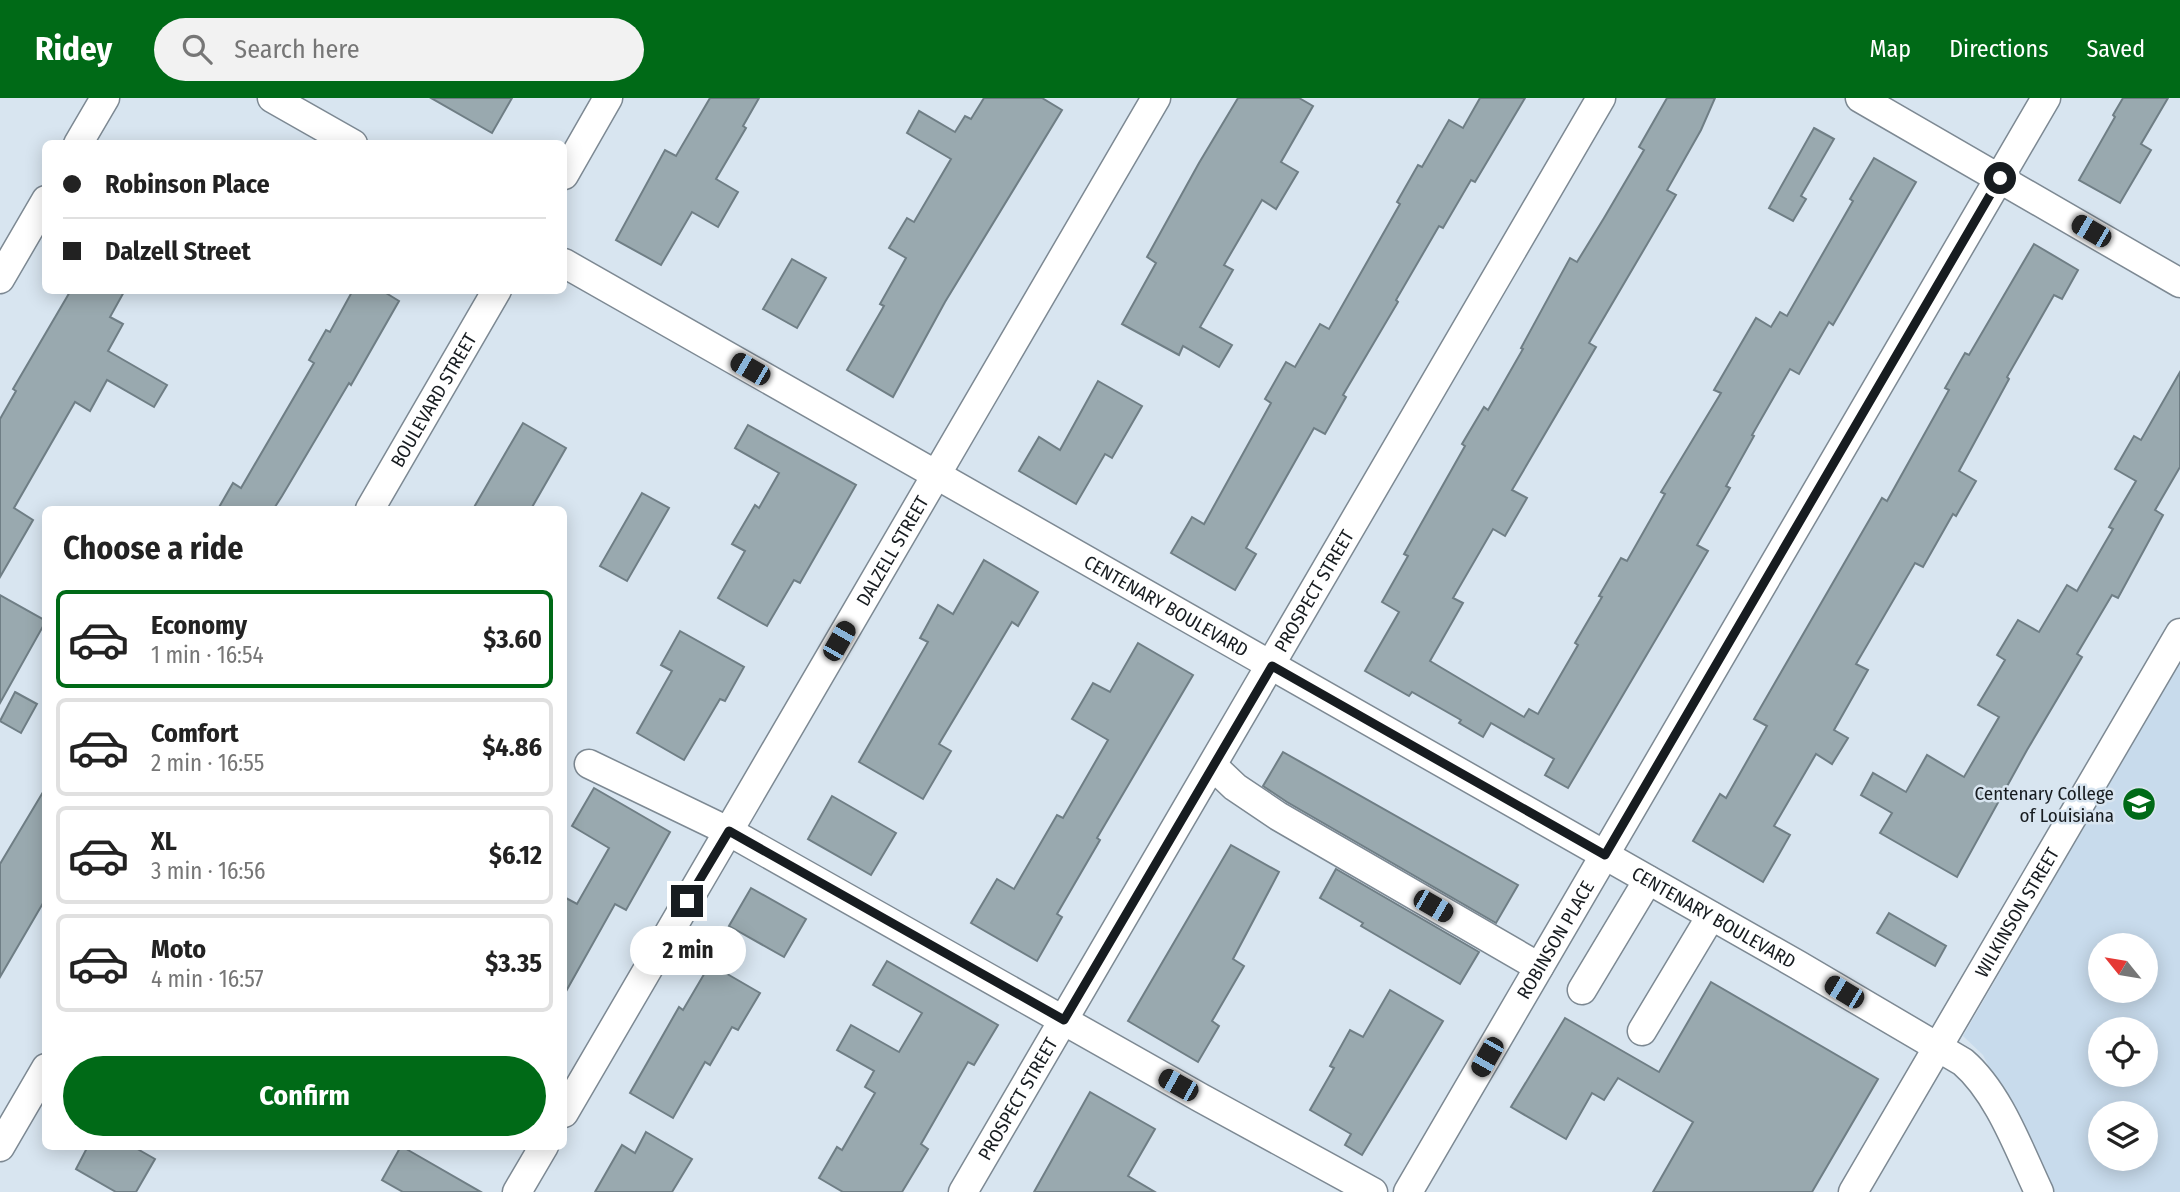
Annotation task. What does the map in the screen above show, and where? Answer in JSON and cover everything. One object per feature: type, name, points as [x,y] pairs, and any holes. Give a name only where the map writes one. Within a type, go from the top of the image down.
[{"type":"street","points":[[80,140],[105,98]]},
{"type":"street","points":[[272,98],[345,140]]},
{"type":"street","points":[[567,171],[608,98]]},
{"type":"street","name":"DALZELL STREET","points":[[567,1108],[1156,98]]},
{"type":"street","name":"PROSPECT STREET","points":[[963,1192],[1601,98]]},
{"type":"street","points":[[1860,98],[2180,283]]},
{"type":"street","name":"ROBINSON PLACE","points":[[1408,1192],[2046,98]]},
{"type":"street","points":[[0,279],[42,207]]},
{"type":"street","name":"CENTENARY BOULEVARD","points":[[567,265],[1605,855],[1963,1062],[1975,1072],[1992,1095],[2039,1192]]},
{"type":"street","name":"BOULEVARD STREET","points":[[372,506],[495,294]]},
{"type":"street","name":"WILKINSON STREET","points":[[1853,1192],[2180,633]]},
{"type":"street","points":[[589,764],[729,831],[1373,1192]]},
{"type":"street","points":[[1213,766],[1235,787],[1278,816],[1539,967]]},
{"type":"street","points":[[1582,990],[1648,880]]},
{"type":"street","points":[[1642,1031],[1711,916]]},
{"type":"street","points":[[0,1147],[42,1075]]},
{"type":"street","points":[[517,1192],[542,1150]]},
{"type":"shaded area","name":"Centenary College of Louisiana","points":[[2180,662],[2180,1192],[2052,1192],[1983,1055],[1963,1036]]},
{"type":"building","points":[[431,98],[512,98],[492,133]]},
{"type":"building","points":[[710,98],[759,98],[743,126],[746,128],[716,179],[738,192],[718,227],[692,212],[661,265],[616,240],[665,150],[676,156]]},
{"type":"building","points":[[984,98],[1042,98],[1062,110],[945,302],[893,397],[847,370],[884,306],[880,304],[906,258],[889,248],[907,218],[914,222],[951,159],[907,133],[919,111],[955,132],[965,116],[971,119]]},
{"type":"building","points":[[1238,98],[1299,98],[1313,106],[1281,162],[1298,172],[1276,209],[1262,200],[1224,265],[1233,270],[1200,327],[1232,345],[1219,367],[1183,346],[1179,355],[1122,324],[1156,263],[1147,257]]},
{"type":"building","points":[[1480,98],[1525,98],[1475,182],[1471,180],[1443,228],[1439,226],[1343,395],[1346,397],[1325,434],[1314,428],[1246,548],[1256,554],[1235,590],[1171,553],[1192,517],[1204,524],[1271,403],[1265,399],[1286,362],[1295,367],[1320,324],[1329,329],[1400,204],[1397,202],[1418,165],[1422,167],[1449,120],[1463,128]]},
{"type":"building","points":[[1667,98],[1715,98],[1701,130],[1667,190],[1676,195],[1589,343],[1596,347],[1512,490],[1527,498],[1505,536],[1493,529],[1453,598],[1463,603],[1430,661],[1524,717],[1529,709],[1538,714],[1578,645],[1575,643],[1621,558],[1627,561],[1665,494],[1661,492],[1721,393],[1714,390],[1756,318],[1771,327],[1780,312],[1787,316],[1853,201],[1850,199],[1874,158],[1916,182],[1833,325],[1829,322],[1799,374],[1790,369],[1752,435],[1754,436],[1726,486],[1730,488],[1697,545],[1708,551],[1568,788],[1545,775],[1554,759],[1491,723],[1483,737],[1459,723],[1461,720],[1412,692],[1409,696],[1365,671],[1399,612],[1382,602],[1408,556],[1404,554],[1465,446],[1462,444],[1484,407],[1488,410],[1523,349],[1521,348],[1570,258],[1577,262],[1644,150],[1639,147]]},
{"type":"building","points":[[2123,98],[2168,98],[2141,144],[2151,150],[2120,203],[2079,180]]},
{"type":"building","points":[[1814,128],[1834,139],[1801,196],[1806,199],[1793,221],[1769,208]]},
{"type":"building","points":[[2034,244],[2078,270],[2062,299],[2054,295],[2007,377],[2009,379],[1959,471],[1976,481],[1956,516],[1953,514],[1923,567],[1915,563],[1856,664],[1868,670],[1834,730],[1848,738],[1832,764],[1816,754],[1774,826],[1790,835],[1763,882],[1693,841],[1720,794],[1726,798],[1767,726],[1754,719],[1882,498],[1887,501],[1949,390],[1945,388],[1965,353],[1969,355]]},
{"type":"building","points":[[792,259],[826,278],[797,328],[763,309]]},
{"type":"building","points":[[69,294],[123,294],[110,317],[123,324],[108,351],[167,385],[154,407],[107,380],[90,411],[75,402],[14,508],[33,520],[0,577],[0,419],[16,391],[13,389]]},
{"type":"building","points":[[351,294],[388,294],[399,301],[351,385],[349,383],[276,506],[220,506],[233,483],[241,488],[314,363],[309,360],[326,330],[330,332]]},
{"type":"building","points":[[2180,372],[2180,467],[2155,510],[2163,515],[2118,598],[2112,595],[2077,654],[2082,657],[1957,877],[1880,833],[1892,813],[1861,795],[1873,773],[1906,792],[1927,755],[1964,777],[1999,717],[1978,705],[2005,660],[1997,655],[2018,620],[2039,632],[2067,585],[2077,591],[2113,529],[2109,527],[2136,481],[2115,469],[2134,436],[2141,440]]},
{"type":"building","points":[[1098,381],[1142,406],[1112,458],[1105,454],[1076,504],[1019,471],[1039,437],[1060,450]]},
{"type":"building","points":[[523,423],[566,448],[533,506],[475,506]]},
{"type":"building","points":[[748,425],[856,485],[800,583],[794,580],[767,626],[718,598],[745,551],[732,544],[755,505],[759,508],[779,473],[735,448]]},
{"type":"building","points":[[642,493],[669,508],[627,581],[600,566]]},
{"type":"building","points":[[984,560],[1038,592],[1018,626],[1012,622],[939,744],[951,751],[923,799],[859,762],[928,642],[920,638],[938,605],[953,614]]},
{"type":"building","points":[[0,595],[42,619],[42,628],[0,703]]},
{"type":"building","points":[[680,631],[744,667],[725,701],[720,699],[684,760],[637,733],[672,671],[661,665]]},
{"type":"building","points":[[1138,643],[1193,675],[1097,838],[1100,840],[1057,914],[1062,917],[1037,961],[971,923],[997,879],[1014,889],[1057,815],[1063,818],[1108,740],[1072,719],[1093,683],[1110,692]]},
{"type":"building","points":[[15,692],[37,704],[21,733],[0,721]]},
{"type":"building","points":[[1283,752],[1518,885],[1496,923],[1263,786]]},
{"type":"building","points":[[594,788],[670,832],[626,910],[615,904],[567,990],[567,899],[577,904],[609,848],[572,826]]},
{"type":"building","points":[[42,794],[42,905],[0,977],[0,864]]},
{"type":"building","points":[[832,796],[896,833],[871,875],[808,839]]},
{"type":"building","points":[[1231,845],[1279,872],[1233,959],[1244,966],[1212,1021],[1219,1026],[1198,1062],[1128,1021]]},
{"type":"building","points":[[1336,869],[1479,952],[1460,984],[1361,926],[1363,923],[1320,898]]},
{"type":"building","points":[[751,888],[806,919],[784,957],[729,926]]},
{"type":"building","points":[[1889,913],[1946,946],[1935,966],[1877,933]]},
{"type":"building","points":[[887,961],[998,1025],[974,1065],[968,1062],[921,1144],[928,1149],[902,1192],[843,1192],[819,1178],[837,1147],[842,1150],[875,1093],[865,1087],[874,1071],[837,1050],[851,1025],[899,1052],[922,1013],[873,985]]},
{"type":"building","points":[[710,964],[760,993],[738,1030],[732,1027],[710,1065],[705,1062],[673,1118],[630,1093],[679,1007],[683,1010]]},
{"type":"building","points":[[1711,982],[1878,1079],[1812,1192],[1653,1192],[1693,1122],[1618,1078],[1604,1100],[1592,1093],[1566,1139],[1511,1107],[1565,1018],[1659,1072]]},
{"type":"building","points":[[1390,990],[1443,1021],[1362,1155],[1345,1145],[1351,1134],[1310,1110],[1334,1068],[1330,1066],[1350,1030],[1363,1037]]},
{"type":"building","points":[[1090,1092],[1155,1129],[1128,1176],[1155,1192],[1034,1192]]},
{"type":"building","points":[[646,1132],[692,1159],[672,1192],[595,1192],[622,1145],[635,1153]]},
{"type":"building","points":[[86,1150],[139,1150],[155,1159],[136,1192],[116,1192],[76,1169]]},
{"type":"building","points":[[399,1150],[408,1150],[481,1192],[403,1192],[382,1180]]},
{"type":"place","name":"Centenary College of Louisiana","points":[[2139,804]]},
{"type":"route","points":[[687,901],[729,831],[1064,1020],[1272,666],[1605,855],[2000,178]]}]
